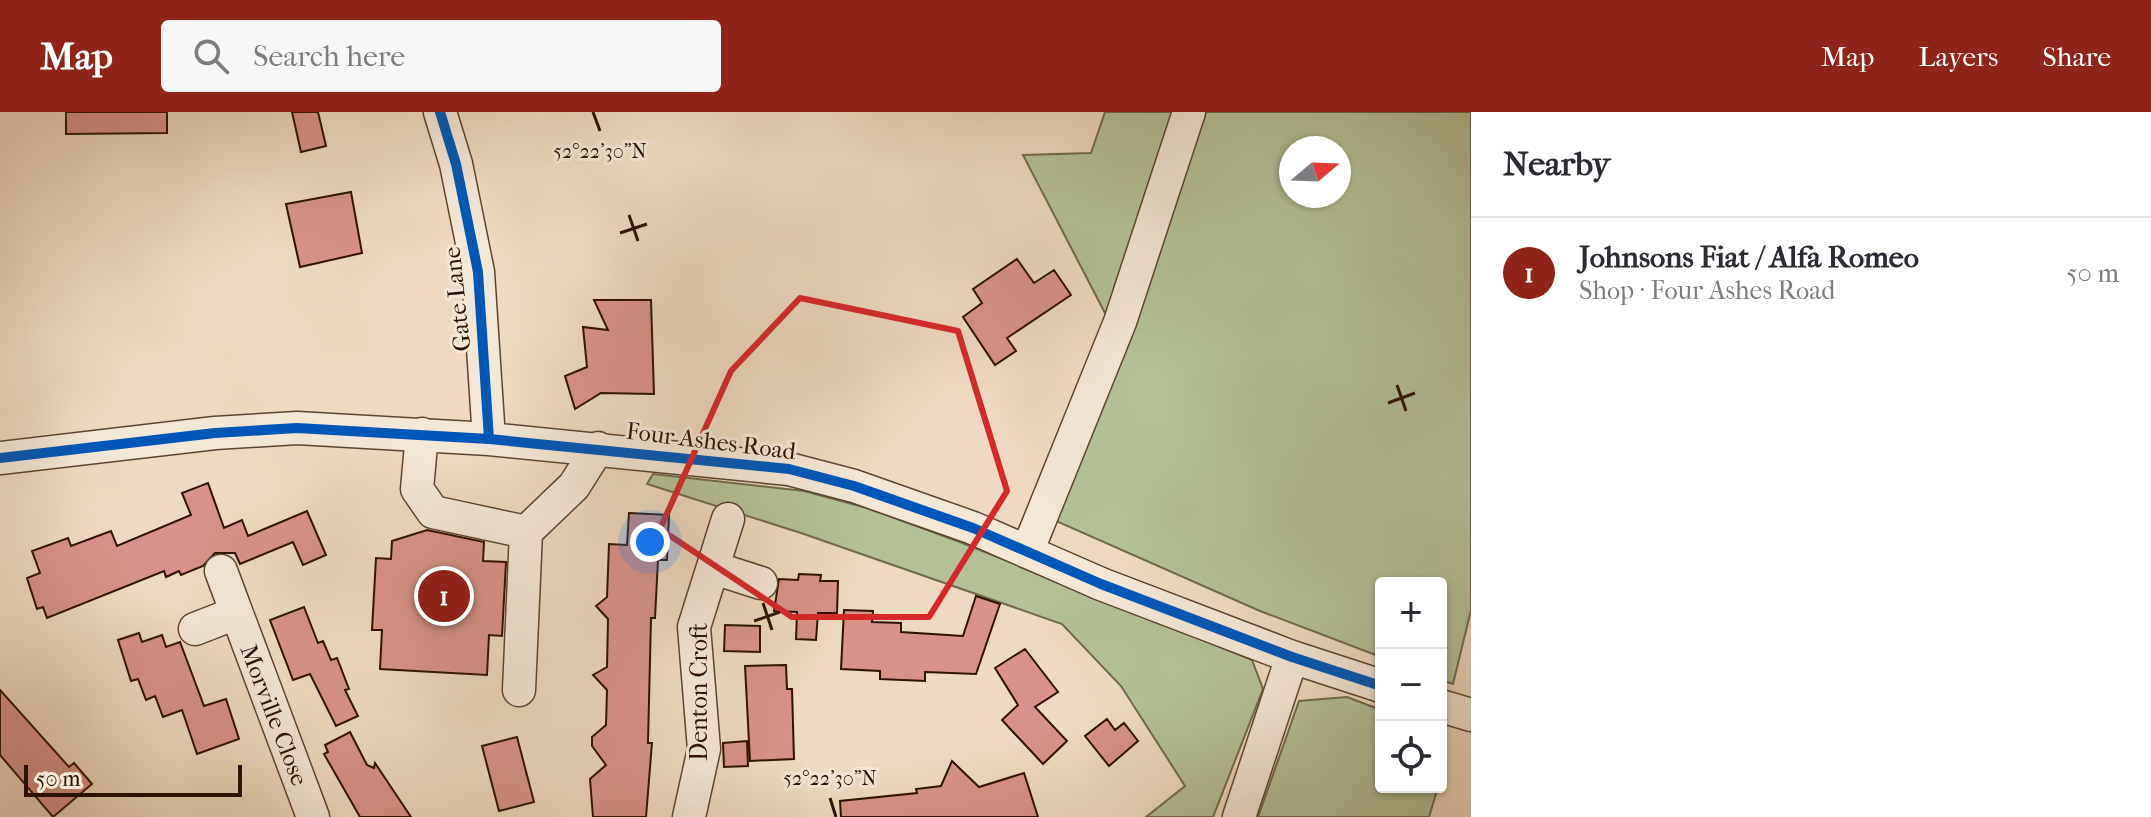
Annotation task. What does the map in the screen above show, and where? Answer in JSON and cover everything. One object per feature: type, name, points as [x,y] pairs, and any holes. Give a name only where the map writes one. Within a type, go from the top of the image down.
[{"type":"street","name":"Gate Lane","points":[[440,112],[456,164],[478,272],[489,439]]},
{"type":"street","points":[[1027,552],[1120,322],[1189,112]]},
{"type":"street","name":"Four Ashes Road","points":[[0,458],[215,433],[297,428],[598,448],[789,469],[854,486],[1292,657],[1375,684]]},
{"type":"street","points":[[422,434],[417,489],[433,512],[526,532]]},
{"type":"street","points":[[519,690],[526,532],[574,486],[598,448]]},
{"type":"street","name":"Denton Croft","points":[[689,817],[704,749],[694,627],[728,519]]},
{"type":"street","points":[[714,568],[761,583]]},
{"type":"street","name":"Morville Close","points":[[221,571],[313,817]]},
{"type":"street","name":"Morville Close","points":[[195,629],[236,613]]},
{"type":"street","points":[[1239,817],[1292,657]]},
{"type":"street","points":[[1447,708],[1471,715]]},
{"type":"highlighted area","points":[[800,298],[958,331],[1007,491],[929,617],[792,617],[660,529],[731,371]]},
{"type":"green space","points":[[1105,112],[1471,112],[1471,610],[1453,684],[1447,682],[1447,577],[1375,577],[1375,655],[1260,611],[1056,521],[1106,315],[1023,155],[1091,153]]},
{"type":"green space","points":[[653,474],[804,491],[867,508],[960,542],[1252,660],[1263,689],[1213,817],[1146,817],[1185,786],[1121,686],[1062,624],[801,533],[647,484]]},
{"type":"green space","points":[[1347,697],[1375,708],[1375,793],[1436,793],[1429,817],[1258,817],[1299,701]]},
{"type":"building","points":[[66,112],[167,112],[167,133],[66,134]]},
{"type":"building","points":[[292,112],[318,112],[326,146],[301,152]]},
{"type":"building","points":[[351,192],[362,253],[300,267],[286,204]]},
{"type":"building","points":[[1017,259],[1034,283],[1054,270],[1071,295],[1007,338],[1016,351],[995,365],[963,317],[982,303],[973,289]]},
{"type":"building","points":[[594,300],[651,300],[654,394],[601,393],[575,409],[565,376],[587,367],[583,327],[608,330]]},
{"type":"building","points":[[208,483],[224,528],[242,520],[248,536],[307,511],[326,555],[303,565],[293,542],[240,564],[235,553],[215,553],[203,566],[181,575],[179,571],[166,577],[164,571],[47,618],[43,607],[37,609],[27,578],[40,573],[32,551],[68,538],[71,546],[111,531],[117,546],[191,515],[182,493]]},
{"type":"building","points":[[629,513],[669,515],[667,560],[658,560],[655,618],[651,618],[648,743],[652,743],[646,817],[593,817],[590,779],[606,765],[592,746],[592,737],[606,725],[607,690],[593,675],[607,667],[608,619],[596,606],[607,597],[609,544],[627,545]]},
{"type":"building","points":[[427,530],[484,542],[483,561],[506,562],[502,636],[489,635],[487,675],[380,669],[382,630],[372,630],[376,558],[391,559],[392,541]]},
{"type":"building","points":[[799,574],[821,575],[820,581],[838,581],[837,613],[818,613],[816,640],[796,639],[797,612],[774,611],[779,579],[798,580]]},
{"type":"building","points":[[976,596],[1000,604],[976,674],[925,672],[925,681],[880,679],[880,671],[841,669],[844,610],[873,611],[872,622],[901,623],[901,632],[963,636]]},
{"type":"building","points":[[304,607],[318,643],[323,641],[331,660],[337,658],[349,689],[345,690],[358,716],[336,726],[310,674],[293,680],[270,620]]},
{"type":"building","points":[[725,625],[760,626],[760,652],[724,651]]},
{"type":"building","points":[[139,633],[142,642],[162,635],[166,647],[180,642],[204,706],[226,699],[239,739],[197,754],[182,710],[163,717],[155,696],[146,700],[138,679],[131,681],[118,640]]},
{"type":"building","points":[[1025,649],[1058,692],[1035,707],[1067,741],[1043,764],[1002,720],[1018,705],[995,668]]},
{"type":"building","points":[[786,665],[787,689],[792,689],[794,759],[750,761],[745,666]]},
{"type":"building","points":[[0,690],[69,767],[74,763],[92,784],[53,817],[0,755]]},
{"type":"building","points":[[1107,719],[1115,730],[1124,723],[1138,741],[1109,766],[1085,736]]},
{"type":"building","points":[[350,732],[367,765],[374,768],[375,763],[411,817],[360,817],[324,754],[328,752],[325,745]]},
{"type":"building","points":[[517,737],[534,802],[499,811],[482,746]]},
{"type":"building","points":[[747,741],[748,766],[724,767],[723,743]]},
{"type":"building","points":[[952,761],[979,787],[1024,773],[1038,817],[841,817],[840,801],[917,793],[916,789],[941,786]]},
{"type":"cycle path","points":[[440,112],[456,164],[478,272],[489,439]]},
{"type":"cycle path","points":[[0,458],[215,433],[297,428],[489,439],[789,469],[854,486],[973,528],[1101,584],[1292,657],[1375,684]]},
{"type":"place","name":"Johnsons Fiat / Alfa Romeo","points":[[444,596]]}]
